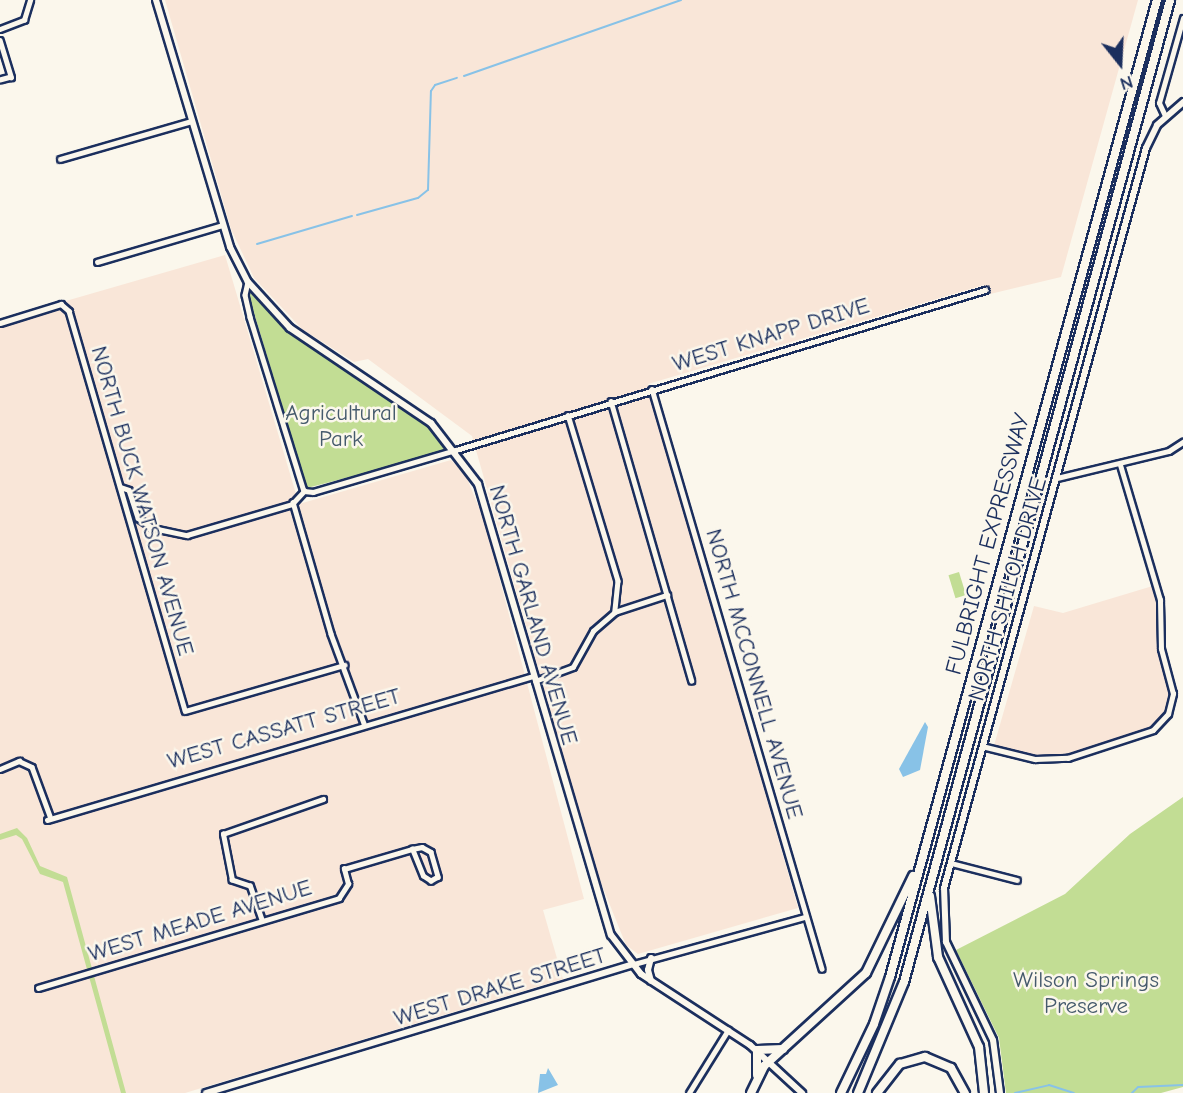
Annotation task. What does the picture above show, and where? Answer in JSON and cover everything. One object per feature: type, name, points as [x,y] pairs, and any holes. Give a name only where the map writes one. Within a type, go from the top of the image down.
[{"type":"highway","name":"FULBRIGHT EXPRESSWAY","points":[[841,1093],[882,1000],[1157,0]]},
{"type":"highway","name":"FULBRIGHT EXPRESSWAY","points":[[859,1093],[897,1005],[1165,21],[1173,0]]},
{"type":"highway","points":[[757,1075],[866,973],[921,861]]},
{"type":"highway","points":[[929,891],[938,957],[979,1047],[984,1093]]},
{"type":"highway","points":[[751,1093],[757,1075],[757,1050],[783,1049]]},
{"type":"highway","points":[[877,1093],[900,1064],[925,1057],[951,1068],[965,1093]]},
{"type":"street","points":[[0,29],[24,20],[30,0]]},
{"type":"street","name":"NORTH GARLAND AVENUE","points":[[156,0],[223,225],[248,282],[282,322],[412,409],[456,450],[484,498],[600,907],[631,965],[652,983],[757,1050],[803,1093]]},
{"type":"street","points":[[1165,116],[1159,103],[1183,18]]},
{"type":"street","points":[[0,40],[11,77],[0,80]]},
{"type":"street","name":"NORTH SHILOH DRIVE","points":[[1000,1093],[993,1040],[944,933],[943,898],[950,863],[1058,478],[1146,148],[1165,116],[1183,102]]},
{"type":"street","points":[[61,159],[192,121]]},
{"type":"street","points":[[97,262],[223,225]]},
{"type":"street","points":[[119,487],[129,490],[138,518],[153,528],[187,535],[293,502],[304,491],[250,317],[245,295],[248,282]]},
{"type":"street","name":"WEST KNAPP DRIVE","points":[[304,491],[313,492],[456,450],[985,290]]},
{"type":"street","name":"NORTH BUCK WATSON AVENUE","points":[[0,323],[61,304],[69,311],[185,711],[344,665]]},
{"type":"street","name":"NORTH MCCONNELL AVENUE","points":[[652,389],[822,969]]},
{"type":"street","points":[[611,401],[692,681]]},
{"type":"street","points":[[568,415],[618,581],[615,612],[667,596]]},
{"type":"street","points":[[1058,478],[1169,451],[1183,442]]},
{"type":"street","points":[[982,746],[1034,759],[1069,758],[1153,730],[1168,714],[1173,694],[1161,649],[1160,600],[1120,465]]},
{"type":"street","points":[[293,502],[364,723]]},
{"type":"street","name":"WEST CASSATT STREET","points":[[0,769],[19,761],[32,767],[48,818],[364,723],[573,667],[593,631],[615,612]]},
{"type":"street","points":[[261,921],[250,886],[232,880],[222,839],[226,831],[323,799]]},
{"type":"street","points":[[422,847],[431,852],[438,877],[431,881],[423,876],[412,849],[422,847]]},
{"type":"street","name":"WEST MEADE AVENUE","points":[[38,988],[339,898],[348,884],[344,869],[412,849]]},
{"type":"street","points":[[950,863],[1017,880]]},
{"type":"street","name":"WEST DRAKE STREET","points":[[206,1093],[651,958],[805,917]]},
{"type":"street","points":[[651,958],[648,970],[652,983]]},
{"type":"street","points":[[689,1093],[728,1030]]},
{"type":"shaded area","points":[[165,0],[1138,0],[1061,277],[986,295],[984,285],[648,384],[798,908],[638,954],[626,945],[595,868],[472,436],[368,359],[354,362],[302,329],[254,278],[231,229]]},
{"type":"shaded area","points":[[225,255],[299,504],[451,460],[466,476],[484,520],[584,899],[543,910],[563,979],[185,1093],[0,1093],[0,320]]},
{"type":"shaded area","points":[[1156,585],[1160,600],[1159,639],[1173,694],[1168,714],[1153,730],[1078,756],[1046,760],[993,749],[1034,606],[1063,613]]},
{"type":"green space","name":"Agricultural Park","points":[[247,290],[288,330],[428,425],[450,451],[307,488]]},
{"type":"green space","points":[[959,572],[966,595],[955,598],[948,575]]},
{"type":"green space","name":"Wilson Springs Preserve","points":[[1183,797],[1183,1087],[1161,1093],[1006,1093],[999,1038],[956,950],[1065,894],[1130,834]]},
{"type":"green space","points":[[17,828],[27,838],[40,866],[67,877],[126,1093],[121,1093],[63,882],[40,874],[22,839],[16,835],[0,840],[0,834]]},
{"type":"water","points":[[925,722],[928,727],[920,770],[903,777],[899,769]]},
{"type":"water","points":[[548,1068],[558,1085],[538,1093],[540,1074],[546,1074]]},
{"type":"waterway","points":[[464,76],[681,0]]},
{"type":"waterway","points":[[357,215],[418,198],[428,190],[431,91],[435,85],[457,78]]},
{"type":"waterway","points":[[257,244],[352,216]]},
{"type":"waterway","points":[[1015,1093],[1049,1085],[1074,1093]]},
{"type":"waterway","points":[[1132,1093],[1138,1087],[1183,1085]]}]
